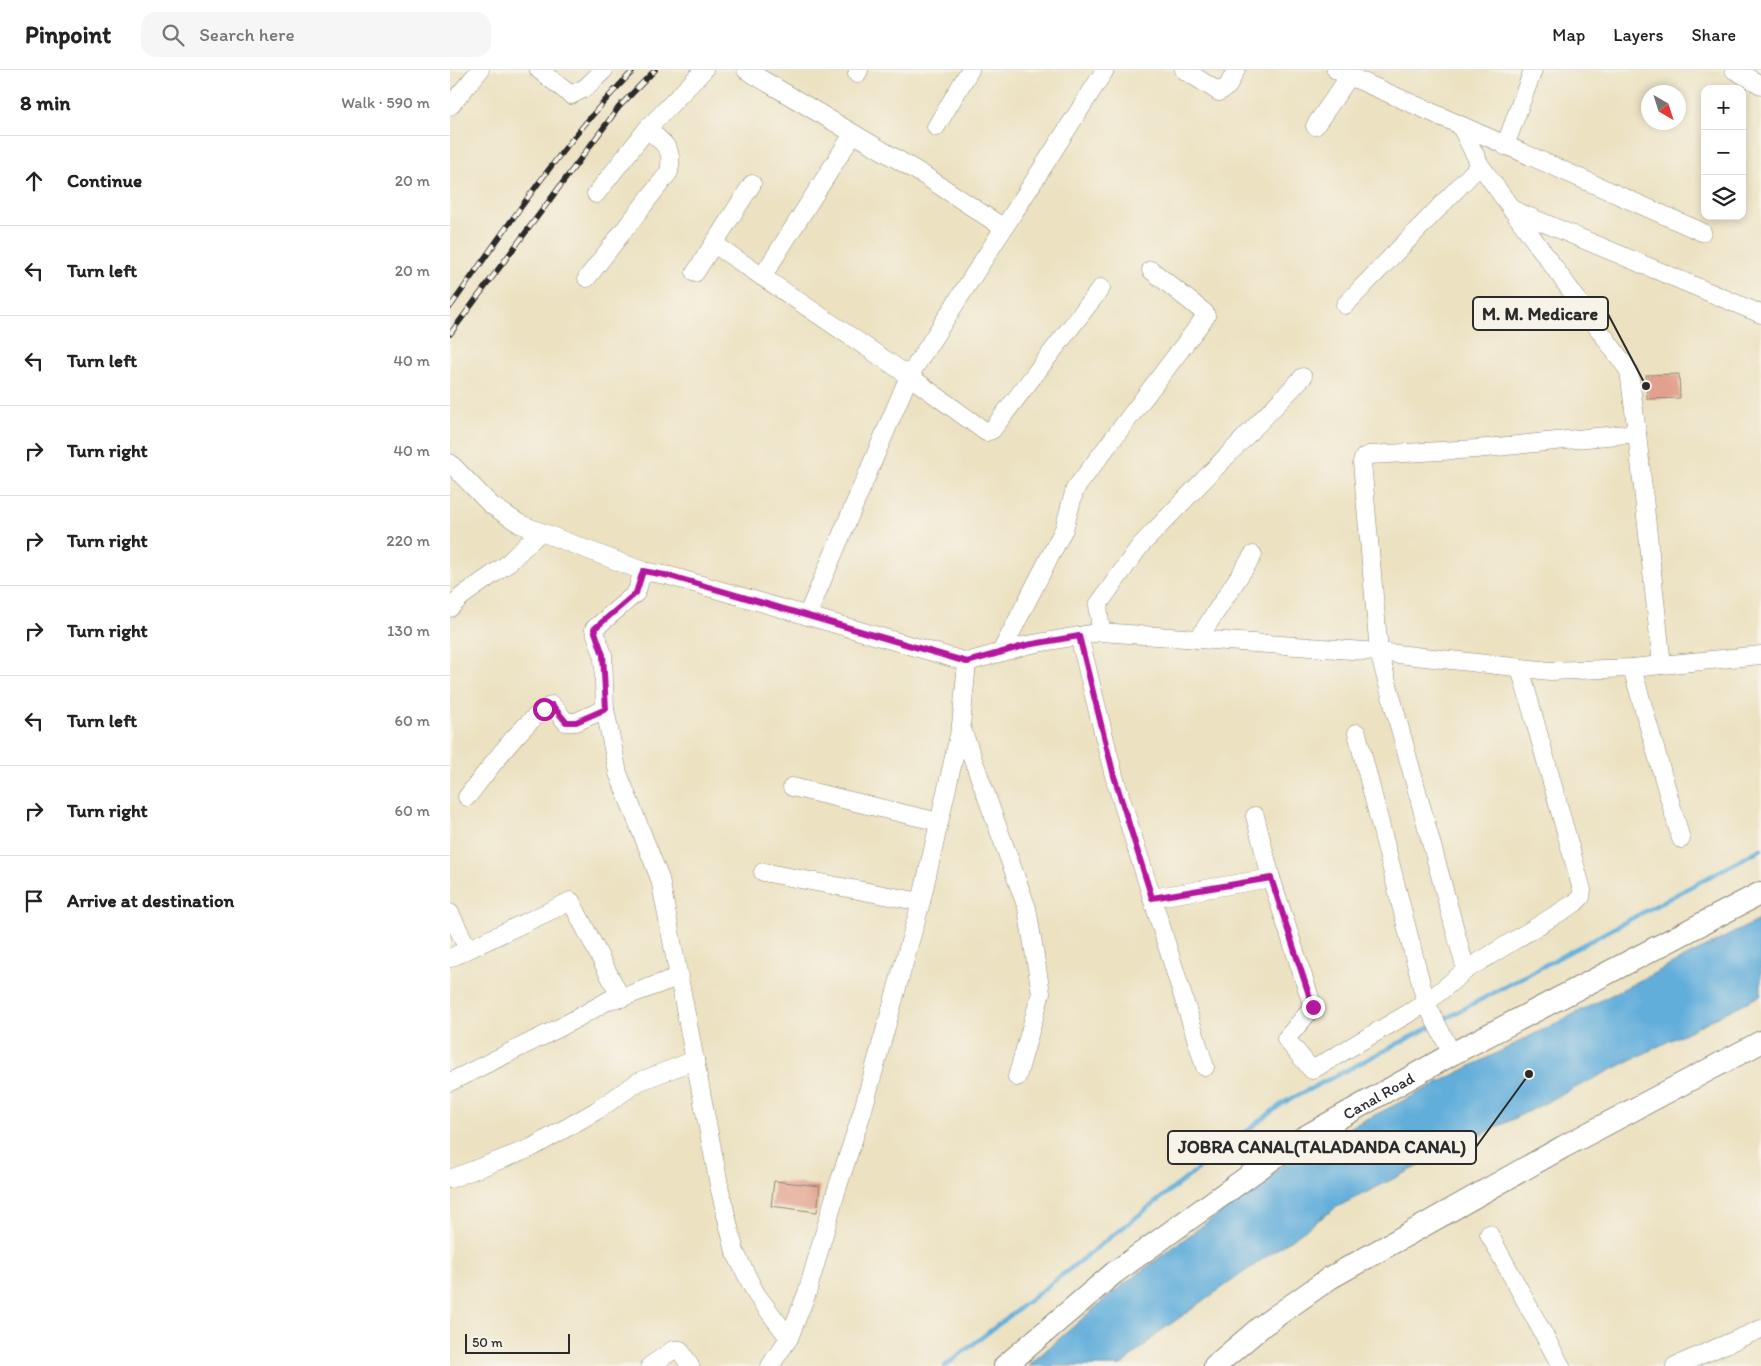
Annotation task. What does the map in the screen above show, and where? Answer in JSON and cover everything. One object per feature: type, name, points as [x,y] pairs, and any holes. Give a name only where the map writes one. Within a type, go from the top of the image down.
[{"type":"main road","name":"Canal Road","points":[[1005,1366],[1114,1273],[1296,1142],[1452,1054],[1761,893]]},
{"type":"main road","points":[[1215,1366],[1262,1326],[1330,1278],[1563,1147],[1761,1042]]},
{"type":"street","points":[[450,106],[480,70]]},
{"type":"street","points":[[539,70],[571,95],[585,88],[604,70]]},
{"type":"street","points":[[596,194],[648,130],[704,70]]},
{"type":"street","points":[[746,70],[922,174],[1004,228]]},
{"type":"street","points":[[936,126],[970,70]]},
{"type":"street","points":[[807,616],[909,376],[1104,70]]},
{"type":"street","points":[[1184,70],[1219,92],[1228,86],[1236,70]]},
{"type":"street","points":[[1504,146],[1533,70]]},
{"type":"street","points":[[1734,70],[1761,85]]},
{"type":"street","points":[[1315,126],[1343,73],[1461,127],[1702,232]]},
{"type":"street","points":[[1461,127],[1480,165],[1629,371],[1662,665]]},
{"type":"street","points":[[587,278],[669,172],[672,160],[670,151],[648,130]]},
{"type":"street","points":[[762,277],[853,134]]},
{"type":"street","points":[[1345,305],[1480,165]]},
{"type":"street","points":[[695,273],[752,184]]},
{"type":"street","points":[[1511,209],[1761,314]]},
{"type":"street","points":[[714,244],[909,376],[986,432],[992,430],[1101,288]]},
{"type":"street","points":[[1000,652],[1064,529],[1075,489],[1206,316],[1205,313],[1151,270]]},
{"type":"street","points":[[1101,632],[1098,606],[1140,546],[1304,377]]},
{"type":"street","points":[[1466,970],[1379,652],[1362,462],[1364,457],[1369,455],[1476,449],[1637,433]]},
{"type":"street","points":[[453,472],[491,505],[520,524],[643,571],[670,576],[967,662],[1027,645],[1101,632],[1379,652],[1550,671],[1632,668],[1761,655]]},
{"type":"street","points":[[450,608],[462,596],[506,565],[540,532]]},
{"type":"street","points":[[1198,639],[1253,555]]},
{"type":"street","points":[[643,571],[636,593],[594,629],[603,655],[606,709],[618,773],[660,879],[720,1190],[735,1252],[756,1294],[789,1338]]},
{"type":"street","points":[[1079,636],[1114,776],[1205,1067]]},
{"type":"street","points":[[770,1366],[789,1338],[807,1293],[836,1192],[862,1113],[921,902],[961,726],[967,662]]},
{"type":"street","points":[[1255,816],[1271,878],[1313,1007],[1286,1039],[1312,1070],[1426,1002],[1466,970],[1575,903],[1581,897],[1582,890],[1520,668]]},
{"type":"street","points":[[1632,668],[1681,839]]},
{"type":"street","points":[[467,797],[509,744],[544,709],[552,705],[566,722],[576,722],[606,709]]},
{"type":"street","points":[[961,726],[1027,908],[1041,993],[1016,1077]]},
{"type":"street","points":[[1357,733],[1426,1002],[1452,1054]]},
{"type":"street","points":[[792,787],[939,822]]},
{"type":"street","points":[[763,872],[921,902]]},
{"type":"street","points":[[1152,898],[1271,878]]},
{"type":"street","points":[[450,958],[571,901],[621,998]]},
{"type":"street","points":[[450,913],[468,949]]},
{"type":"street","points":[[450,1082],[561,1027],[611,999],[621,998],[680,976]]},
{"type":"street","points":[[450,1179],[531,1148],[596,1111],[638,1082],[695,1060]]},
{"type":"street","points":[[1490,1234],[1561,1366]]},
{"type":"street","points":[[1675,1366],[1761,1329]]},
{"type":"street","points":[[650,1366],[673,1350],[680,1350],[690,1366]]},
{"type":"water","points":[[1761,919],[1761,995],[1337,1207],[1162,1330],[1121,1366],[1028,1366],[1112,1293],[1300,1153]]},
{"type":"building","points":[[1679,374],[1680,398],[1647,399],[1646,375]]},
{"type":"building","points":[[774,1181],[820,1186],[817,1212],[771,1206]]},
{"type":"waterway","points":[[1441,1021],[1761,849]]},
{"type":"waterway","points":[[945,1366],[1283,1103],[1434,1025]]},
{"type":"railway","points":[[450,307],[560,154],[608,97],[634,70]]},
{"type":"railway","points":[[450,334],[619,107],[655,70]]},
{"type":"place","name":"M. M. Medicare","points":[[1646,386]]},
{"type":"place","name":"JOBRA CANAL(TALADANDA CANAL)","points":[[1529,1074]]},
{"type":"route","points":[[544,709],[552,705],[566,722],[576,722],[606,709],[603,655],[594,629],[636,593],[643,571],[670,576],[967,662],[1027,645],[1079,636],[1114,776],[1152,898],[1271,878],[1313,1007]]}]
